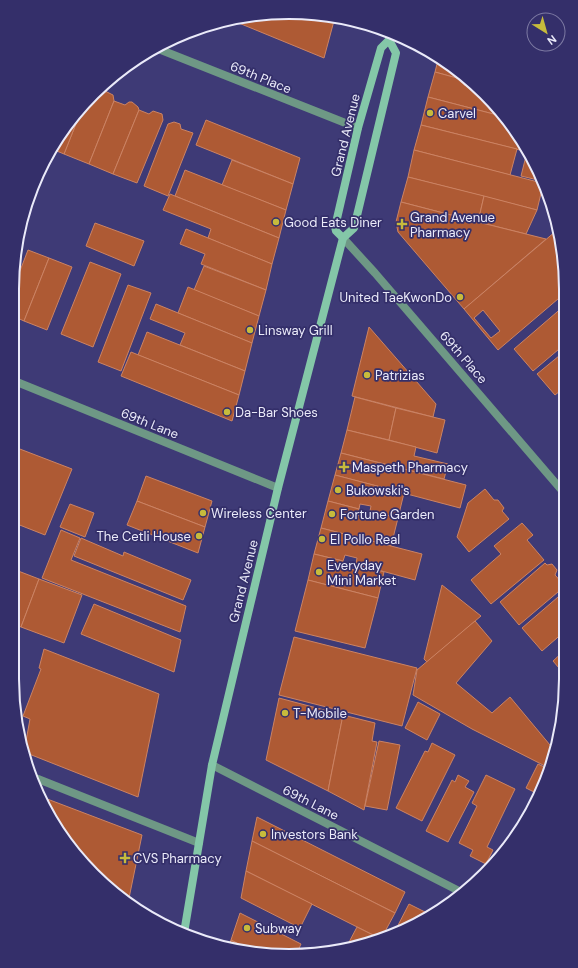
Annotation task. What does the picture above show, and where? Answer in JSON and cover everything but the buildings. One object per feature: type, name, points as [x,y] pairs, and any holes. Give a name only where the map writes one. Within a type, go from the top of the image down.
[{"type":"main road","name":"Grand Avenue","points":[[343,238],[336,231],[335,227],[358,128],[381,48],[388,38]]},
{"type":"main road","name":"Grand Avenue","points":[[185,928],[212,765],[278,488],[343,238],[354,228],[396,53],[391,40]]},
{"type":"street","name":"69th Place","points":[[163,51],[358,128]]},
{"type":"street","name":"69th Place","points":[[343,238],[375,273],[559,487]]},
{"type":"street","name":"69th Lane","points":[[19,383],[278,488]]},
{"type":"street","name":"69th Lane","points":[[212,765],[458,889]]},
{"type":"street","points":[[39,779],[199,843]]},
{"type":"place","name":"Carvel","points":[[430,113]]},
{"type":"place","name":"Good Eats Diner","points":[[276,222]]},
{"type":"place","name":"Grand Avenue Pharmacy","points":[[402,224]]},
{"type":"place","name":"United TaeKwonDo","points":[[460,297]]},
{"type":"place","name":"Linsway Grill","points":[[250,330]]},
{"type":"place","name":"Patrizias","points":[[367,375]]},
{"type":"place","name":"Da-Bar Shoes","points":[[227,412]]},
{"type":"place","name":"Maspeth Pharmacy","points":[[344,467]]},
{"type":"place","name":"Bukowski's","points":[[338,490]]},
{"type":"place","name":"Wireless Center","points":[[203,513]]},
{"type":"place","name":"Fortune Garden","points":[[332,514]]},
{"type":"place","name":"The Cetli House","points":[[199,536]]},
{"type":"place","name":"El Pollo Real","points":[[322,539]]},
{"type":"place","name":"Everyday Mini Market","points":[[319,572]]},
{"type":"place","name":"T-Mobile","points":[[285,713]]},
{"type":"place","name":"Investors Bank","points":[[263,834]]},
{"type":"place","name":"CVS Pharmacy","points":[[125,858]]},
{"type":"place","name":"Subway","points":[[247,928]]}]
